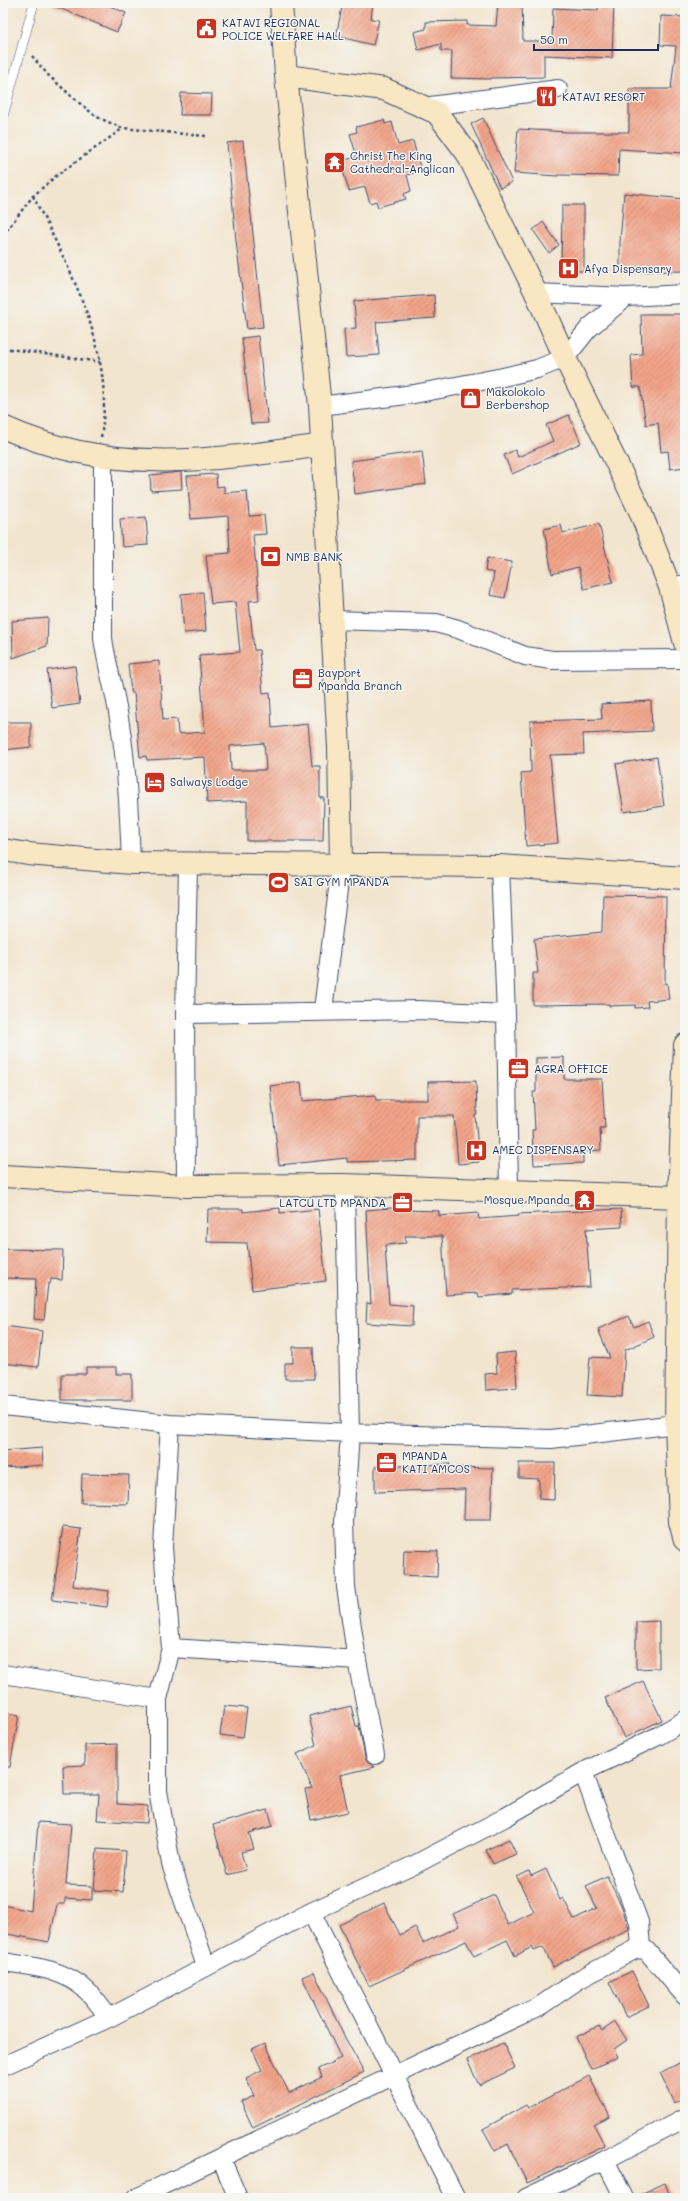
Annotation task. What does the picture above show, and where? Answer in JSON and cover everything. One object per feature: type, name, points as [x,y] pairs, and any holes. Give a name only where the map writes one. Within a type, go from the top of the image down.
[{"type":"street","points":[[281,3],[286,76],[320,406],[339,748],[341,865],[323,1010]]},
{"type":"street","points":[[286,76],[384,89],[437,113],[467,153],[536,293],[565,358],[678,585],[685,643]]},
{"type":"street","points":[[423,107],[558,89]]},
{"type":"street","points":[[536,293],[626,297],[685,294]]},
{"type":"street","points":[[320,406],[414,394],[537,369],[565,358],[589,328],[626,297]]},
{"type":"street","points":[[3,427],[27,438],[59,449],[100,456],[164,462],[230,458],[322,445]]},
{"type":"street","points":[[100,456],[104,638],[107,667],[117,707],[129,804],[131,863]]},
{"type":"street","points":[[331,620],[436,623],[458,629],[525,656],[552,660],[685,659]]},
{"type":"street","points":[[3,850],[28,854],[131,863],[188,865],[500,866],[685,878]]},
{"type":"street","points":[[186,1186],[185,1014],[188,865]]},
{"type":"street","points":[[500,866],[506,1014],[509,1190]]},
{"type":"street","points":[[185,1014],[323,1010],[418,1010],[506,1014]]},
{"type":"street","points":[[685,1046],[679,1197],[680,1522],[685,1540]]},
{"type":"street","points":[[3,1176],[186,1186],[345,1185],[679,1197]]},
{"type":"street","points":[[345,1185],[350,1433],[344,1522],[346,1587],[357,1660],[375,1754]]},
{"type":"street","points":[[3,1406],[170,1424],[350,1433],[551,1439],[680,1422]]},
{"type":"street","points":[[170,1424],[163,1547],[171,1648],[158,1699],[159,1798],[171,1864],[206,1966]]},
{"type":"street","points":[[171,1648],[357,1660]]},
{"type":"street","points":[[3,1674],[158,1699]]},
{"type":"street","points":[[3,2066],[109,2018],[311,1912],[412,1866],[504,1818],[583,1772],[658,1736],[685,1720]]},
{"type":"street","points":[[583,1772],[639,1922],[641,1948]]},
{"type":"street","points":[[311,1912],[456,2198]]},
{"type":"street","points":[[136,2198],[540,2006],[578,1980],[632,1951],[641,1948],[646,1950],[685,1996]]},
{"type":"street","points":[[3,1962],[38,1966],[67,1976],[86,1990],[109,2018]]},
{"type":"street","points":[[526,2198],[605,2160],[685,2118]]},
{"type":"street","points":[[221,2158],[238,2198]]},
{"type":"street","points":[[605,2160],[624,2198]]},
{"type":"lane","points":[[3,116],[34,3]]},
{"type":"path","points":[[22,44],[48,75],[78,102],[97,116],[122,128],[206,136]]},
{"type":"path","points":[[3,235],[33,196],[56,176],[122,128]]},
{"type":"path","points":[[33,196],[70,269],[83,300],[100,362],[104,418],[100,456]]},
{"type":"path","points":[[3,348],[100,362]]},
{"type":"building","points":[[47,3],[103,3],[126,13],[117,32]]},
{"type":"building","points":[[343,3],[373,3],[371,19],[379,20],[373,45],[336,36]]},
{"type":"building","points":[[498,3],[522,3],[523,41],[552,41],[553,8],[598,10],[599,3],[614,3],[612,58],[544,55],[544,77],[491,79],[451,78],[452,51],[441,51],[441,44],[418,50],[414,32],[426,29],[426,22],[467,21],[467,25],[496,26]]},
{"type":"building","points":[[661,16],[685,17],[685,153],[619,149],[618,176],[558,176],[514,173],[518,129],[567,132],[629,132],[629,89],[671,89],[676,46],[660,45]]},
{"type":"building","points":[[181,93],[212,94],[211,115],[180,115]]},
{"type":"building","points":[[483,118],[512,182],[500,188],[471,124]]},
{"type":"building","points":[[384,120],[385,124],[392,122],[398,145],[413,141],[421,171],[407,175],[411,191],[404,194],[406,199],[378,207],[376,201],[370,203],[365,187],[349,191],[340,161],[357,157],[350,134],[357,132],[356,127]]},
{"type":"building","points":[[243,141],[263,327],[247,329],[236,241],[227,143]]},
{"type":"building","points":[[624,193],[685,199],[685,271],[620,272],[620,242]]},
{"type":"building","points":[[562,205],[584,205],[584,271],[561,271]]},
{"type":"building","points":[[543,222],[559,245],[549,253],[533,230]]},
{"type":"building","points":[[434,295],[435,318],[376,322],[379,355],[346,357],[344,329],[356,328],[354,301]]},
{"type":"building","points":[[641,314],[685,314],[685,414],[680,414],[685,440],[685,467],[670,469],[668,451],[661,452],[658,423],[646,425],[640,387],[633,387],[631,355],[642,354]]},
{"type":"building","points":[[258,336],[268,423],[251,424],[242,338]]},
{"type":"building","points":[[569,415],[581,443],[512,474],[504,455],[515,450],[518,457],[553,441],[546,425]]},
{"type":"building","points":[[422,451],[426,484],[355,494],[351,461]]},
{"type":"building","points":[[181,472],[182,489],[151,491],[150,475]]},
{"type":"building","points":[[216,474],[217,487],[224,486],[224,493],[247,491],[249,516],[264,515],[266,534],[253,535],[259,600],[249,601],[254,650],[259,650],[263,693],[270,692],[272,728],[308,724],[312,766],[320,766],[320,798],[324,798],[323,841],[247,841],[247,801],[207,803],[205,757],[147,760],[146,756],[140,757],[134,693],[131,693],[128,664],[159,661],[163,720],[177,719],[178,734],[205,732],[199,655],[240,652],[235,602],[211,604],[206,555],[230,553],[228,516],[191,519],[187,476]],"holes":[[[264,743],[266,770],[231,770],[230,746]]]},
{"type":"building","points":[[146,517],[148,545],[122,547],[120,519]]},
{"type":"building","points":[[599,524],[613,582],[584,589],[578,567],[552,574],[544,529],[561,525],[563,533]]},
{"type":"building","points":[[487,558],[512,562],[505,598],[490,595],[494,573],[485,571]]},
{"type":"building","points":[[203,592],[206,631],[184,633],[181,594]]},
{"type":"building","points":[[48,618],[47,646],[13,658],[12,621]]},
{"type":"building","points":[[75,666],[80,704],[52,708],[47,670]]},
{"type":"building","points":[[651,701],[652,731],[583,734],[584,754],[550,755],[558,843],[526,846],[521,773],[531,772],[530,721],[602,719],[601,704]]},
{"type":"building","points":[[3,722],[31,722],[31,747],[3,750]]},
{"type":"building","points":[[657,757],[664,806],[624,812],[616,764]]},
{"type":"building","points":[[603,895],[666,896],[665,984],[667,983],[669,999],[647,1001],[648,1007],[635,1008],[635,1005],[609,1006],[609,1004],[533,1005],[533,973],[538,973],[534,939],[602,932]]},
{"type":"building","points":[[564,1057],[564,1079],[602,1079],[605,1128],[600,1128],[601,1150],[583,1151],[583,1163],[534,1165],[532,1130],[535,1130],[533,1092],[536,1092],[536,1058]]},
{"type":"building","points":[[476,1081],[477,1115],[475,1115],[479,1162],[458,1164],[454,1116],[417,1116],[417,1160],[347,1162],[347,1158],[279,1165],[270,1086],[301,1082],[303,1101],[375,1095],[376,1100],[428,1100],[428,1082]]},
{"type":"building","points":[[403,1207],[404,1210],[439,1211],[439,1216],[478,1213],[479,1219],[519,1216],[518,1214],[621,1209],[622,1227],[586,1229],[590,1287],[512,1290],[512,1294],[479,1297],[478,1293],[446,1295],[442,1236],[405,1236],[406,1243],[385,1245],[389,1304],[413,1306],[412,1326],[366,1323],[367,1303],[371,1304],[366,1210]]},
{"type":"building","points":[[280,1208],[280,1213],[318,1209],[326,1281],[252,1290],[247,1243],[207,1242],[208,1209],[243,1209],[243,1212]]},
{"type":"building","points":[[3,1249],[63,1250],[62,1280],[51,1279],[50,1284],[48,1284],[44,1320],[34,1319],[36,1279],[3,1278]]},
{"type":"building","points":[[629,1316],[634,1327],[648,1321],[654,1337],[625,1350],[622,1397],[587,1395],[590,1357],[610,1358],[598,1329]]},
{"type":"building","points":[[3,1326],[42,1331],[38,1367],[3,1363]]},
{"type":"building","points":[[293,1347],[313,1347],[314,1379],[285,1379],[285,1363],[293,1363]]},
{"type":"building","points":[[515,1352],[517,1388],[486,1390],[485,1374],[497,1373],[496,1354]]},
{"type":"building","points":[[86,1367],[116,1367],[116,1374],[132,1374],[132,1400],[62,1400],[62,1374],[86,1374]]},
{"type":"building","points":[[42,1448],[43,1465],[3,1468],[3,1451]]},
{"type":"building","points":[[519,1463],[555,1463],[554,1500],[539,1499],[539,1479],[519,1478]]},
{"type":"building","points":[[450,1464],[450,1467],[493,1468],[491,1520],[464,1520],[465,1489],[375,1492],[375,1467]]},
{"type":"building","points":[[82,1474],[129,1475],[128,1504],[81,1503]]},
{"type":"building","points":[[63,1527],[81,1529],[73,1586],[109,1591],[107,1607],[52,1600]]},
{"type":"building","points":[[404,1550],[438,1551],[437,1577],[403,1575]]},
{"type":"building","points":[[659,1621],[659,1668],[636,1669],[636,1622]]},
{"type":"building","points":[[643,1681],[662,1720],[624,1738],[605,1698]]},
{"type":"building","points":[[224,1706],[247,1708],[243,1738],[220,1735]]},
{"type":"building","points":[[351,1706],[356,1726],[359,1726],[365,1757],[367,1762],[375,1767],[340,1775],[348,1812],[311,1820],[305,1789],[312,1788],[297,1754],[316,1745],[309,1716]]},
{"type":"building","points":[[3,1712],[19,1715],[10,1767],[3,1767]]},
{"type":"building","points":[[117,1744],[117,1804],[148,1806],[147,1823],[97,1820],[99,1794],[64,1794],[63,1766],[85,1765],[85,1745]]},
{"type":"building","points":[[268,1810],[273,1826],[249,1833],[254,1849],[241,1852],[246,1870],[227,1875],[213,1825]]},
{"type":"building","points":[[38,1822],[71,1824],[66,1885],[92,1886],[92,1900],[65,1898],[65,1904],[57,1904],[49,1942],[3,1933],[3,1905],[31,1911]]},
{"type":"building","points":[[509,1839],[516,1854],[493,1864],[486,1850]]},
{"type":"building","points":[[97,1849],[126,1851],[123,1892],[94,1890]]},
{"type":"building","points":[[546,1869],[560,1900],[563,1898],[574,1919],[597,1908],[586,1886],[607,1876],[622,1907],[629,1929],[553,1967],[543,1947],[534,1951],[532,1947],[515,1956],[507,1940],[474,1956],[466,1941],[369,1986],[339,1925],[384,1903],[400,1935],[415,1927],[423,1943],[459,1926],[453,1914],[494,1895],[508,1925],[534,1912],[517,1877],[529,1871],[531,1876]]},
{"type":"building","points":[[632,1971],[649,2006],[626,2017],[609,1982]]},
{"type":"building","points":[[314,1972],[343,2034],[364,2072],[253,2128],[241,2102],[254,2096],[246,2078],[262,2070],[252,2049],[265,2043],[289,2093],[322,2077],[318,2069],[341,2058],[302,1977]]},
{"type":"building","points":[[615,2022],[627,2040],[614,2049],[618,2057],[591,2069],[576,2037],[599,2026],[602,2031]]},
{"type":"building","points":[[503,2043],[515,2068],[479,2085],[467,2060]]},
{"type":"building","points":[[685,2060],[685,2098],[675,2103],[660,2073]]},
{"type":"building","points":[[589,2076],[610,2117],[594,2125],[605,2146],[527,2183],[508,2144],[495,2151],[483,2129],[526,2105],[528,2108]]},
{"type":"building","points":[[665,2183],[671,2198],[634,2198],[634,2197]]},
{"type":"place","name":"KATAVI REGIONAL POLICE WELFARE HALL","points":[[206,29]]},
{"type":"place","name":"KATAVI RESORT","points":[[547,97]]},
{"type":"place","name":"Christ The King Cathedral-Anglican","points":[[334,162]]},
{"type":"place","name":"Afya Dispensary","points":[[568,269]]},
{"type":"place","name":"Makolokolo Berbershop","points":[[470,398]]},
{"type":"place","name":"NMB BANK","points":[[271,557]]},
{"type":"place","name":"Bayport Mpanda Branch","points":[[302,679]]},
{"type":"place","name":"Salways Lodge","points":[[154,782]]},
{"type":"place","name":"SAI GYM MPANDA","points":[[278,882]]},
{"type":"place","name":"AGRA OFFICE","points":[[518,1069]]},
{"type":"place","name":"AMEC DISPENSARY","points":[[477,1150]]},
{"type":"place","name":"Mosque Mpanda","points":[[585,1200]]},
{"type":"place","name":"LATCU LTD MPANDA","points":[[402,1203]]},
{"type":"place","name":"MPANDA KATI AMCOS","points":[[386,1462]]}]
